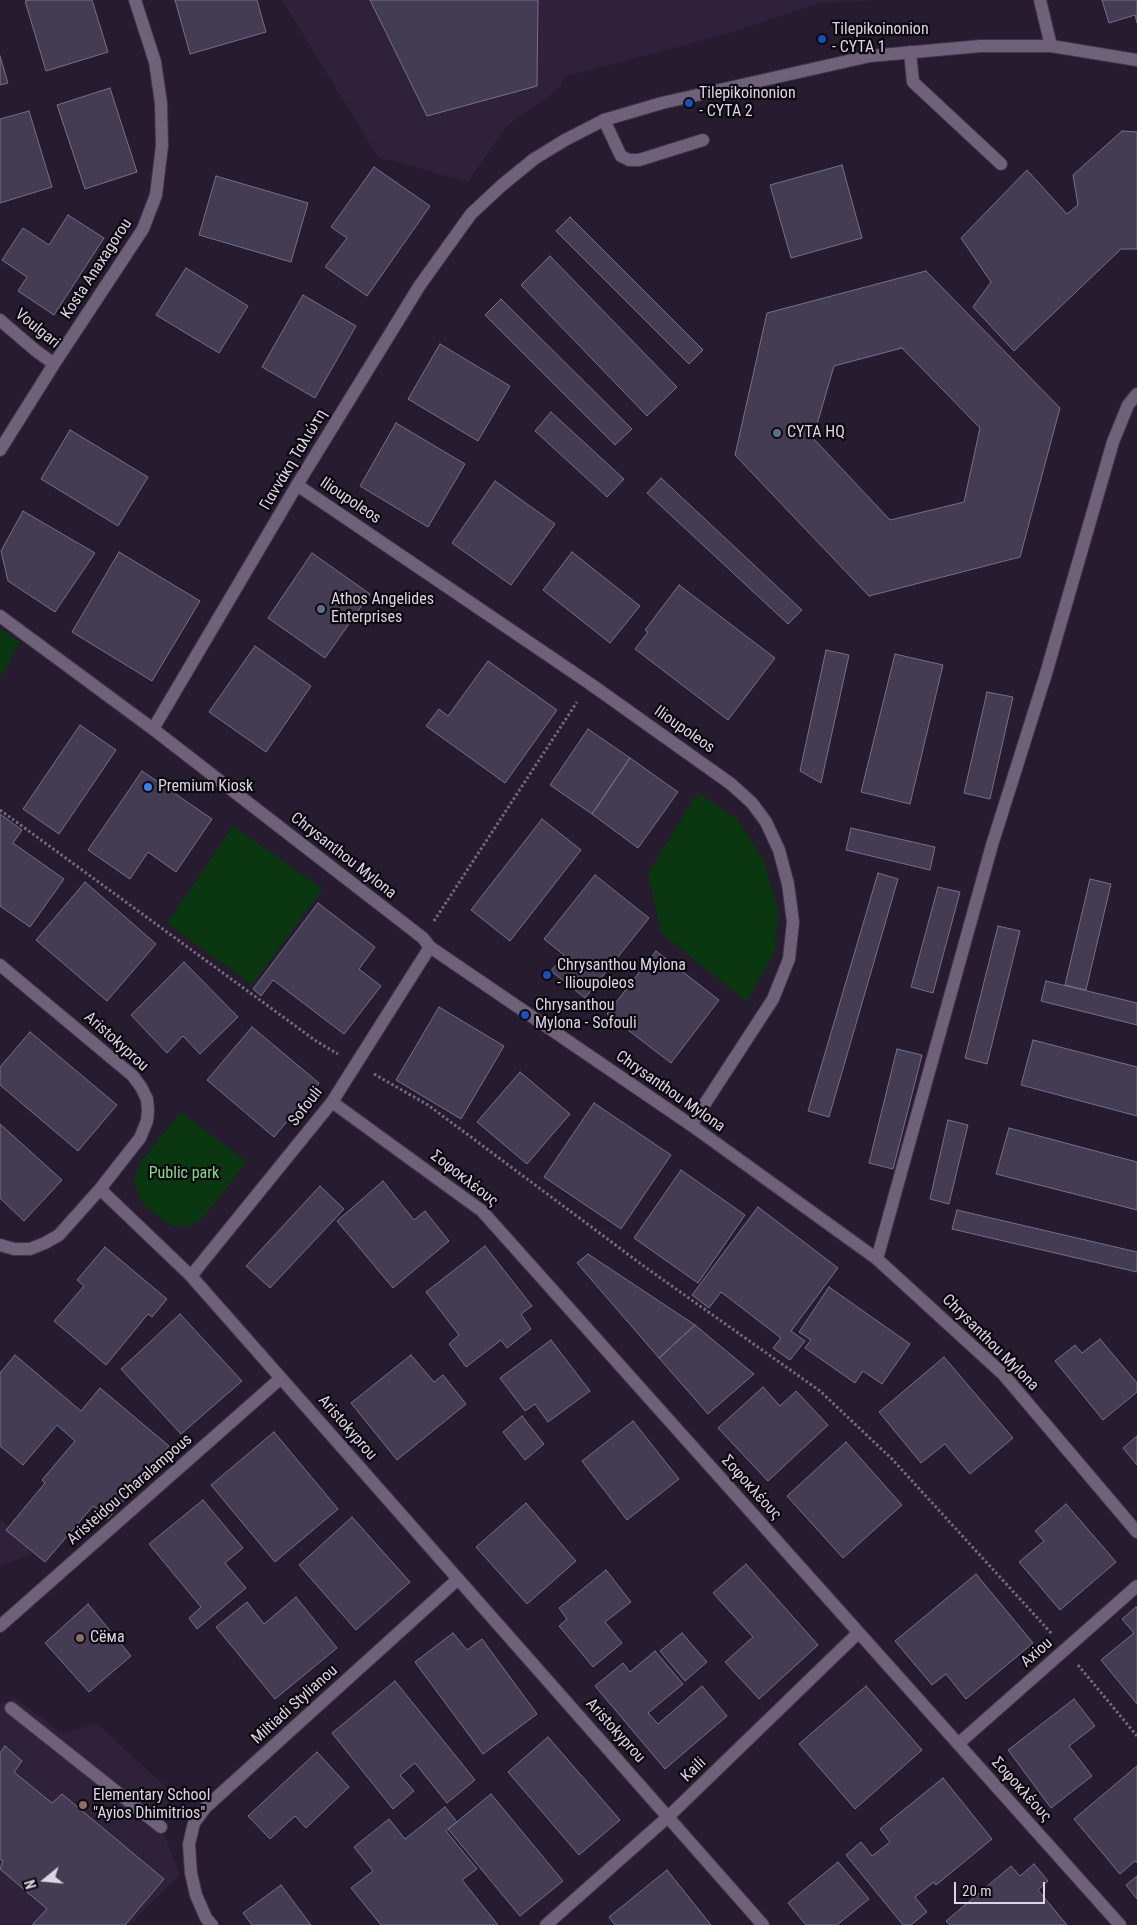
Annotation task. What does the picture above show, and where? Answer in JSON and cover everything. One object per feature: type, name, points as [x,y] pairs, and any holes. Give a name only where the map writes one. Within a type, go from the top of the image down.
[{"type":"street","name":"Kosta Anaxagorou","points":[[0,450],[143,229],[156,196],[162,146],[161,103],[155,62],[135,0]]},
{"type":"street","points":[[1040,0],[1051,46]]},
{"type":"street","name":"Γιαννάκη Ταλιώτη","points":[[153,729],[297,485],[420,285],[471,214],[501,186],[534,160],[565,140],[604,120],[662,103],[860,58],[981,46],[1051,46],[1137,60]]},
{"type":"street","points":[[910,52],[913,82],[1000,164]]},
{"type":"street","points":[[604,120],[621,156],[629,160],[639,160],[703,140]]},
{"type":"street","name":"Voulgari","points":[[0,320],[54,364]]},
{"type":"street","points":[[877,1259],[992,845],[1045,677],[1113,442],[1128,405],[1137,394]]},
{"type":"street","name":"Ilioupoleos","points":[[297,485],[589,683],[731,784],[752,802],[766,822],[779,850],[788,884],[792,922],[789,959],[773,999],[691,1125]]},
{"type":"street","name":"Chrysanthou Mylona","points":[[0,616],[153,729],[426,942],[691,1125],[877,1259],[1003,1374],[1137,1532]]},
{"type":"street","name":"Sofouli","points":[[191,1276],[332,1102],[426,942]]},
{"type":"street","name":"Aristokyprou","points":[[0,965],[122,1065],[141,1086],[147,1099],[147,1121],[140,1138],[100,1190],[191,1276],[669,1816],[763,1925]]},
{"type":"street","name":"Σοφοκλέους","points":[[332,1102],[482,1211],[1120,1925]]},
{"type":"street","points":[[0,1245],[14,1249],[30,1249],[45,1243],[59,1235],[100,1190]]},
{"type":"street","name":"Aristeidou Charalampous","points":[[0,1626],[282,1378]]},
{"type":"street","name":"Miltiadi Stylianou","points":[[206,1923],[196,1895],[191,1873],[189,1844],[194,1823],[206,1807],[458,1578]]},
{"type":"street","name":"Axiou","points":[[958,1744],[1137,1586]]},
{"type":"street","name":"Kaili","points":[[546,1925],[669,1816],[858,1632]]},
{"type":"street","points":[[11,1708],[161,1827]]},
{"type":"path","points":[[426,942],[589,683]]},
{"type":"path","points":[[0,810],[316,1041],[428,1104],[645,1267],[820,1391],[892,1459],[1065,1649]]},
{"type":"path","points":[[1085,1673],[1137,1736]]},
{"type":"shaded area","points":[[282,0],[876,0],[816,4],[727,34],[563,77],[560,88],[506,126],[468,182],[378,157]]},
{"type":"shaded area","points":[[0,1519],[32,1554],[0,1566]]},
{"type":"shaded area","name":"Elementary School \"Ayios Dhimitrios\"","points":[[15,1698],[64,1734],[97,1723],[175,1796],[156,1814],[180,1875],[129,1925],[0,1925],[0,1704]]},
{"type":"green space","points":[[0,628],[20,642],[0,678]]},
{"type":"green space","points":[[698,792],[737,819],[764,860],[778,909],[775,952],[747,1002],[661,933],[648,873]]},
{"type":"green space","points":[[233,826],[323,889],[252,985],[167,923]]},
{"type":"green space","name":"Public park","points":[[181,1112],[247,1162],[203,1218],[190,1226],[182,1227],[165,1222],[145,1206],[139,1197],[134,1180],[139,1164]]},
{"type":"building","points":[[92,0],[108,52],[46,71],[25,1]]},
{"type":"building","points":[[175,0],[257,0],[266,32],[190,54]]},
{"type":"building","points":[[370,0],[538,0],[537,86],[427,116]]},
{"type":"building","points":[[1102,0],[1137,0],[1137,23],[1135,15],[1109,23]]},
{"type":"building","points":[[0,56],[8,83],[0,85]]},
{"type":"building","points":[[110,88],[137,172],[85,189],[57,105]]},
{"type":"building","points":[[29,111],[52,187],[0,203],[0,119]]},
{"type":"building","points":[[1122,131],[1137,132],[1137,249],[1121,249],[1014,351],[973,307],[991,282],[961,238],[1027,170],[1067,214],[1078,205],[1073,175]]},
{"type":"building","points":[[842,165],[862,238],[791,258],[770,185]]},
{"type":"building","points":[[374,167],[430,206],[367,296],[325,267],[347,238],[331,227]]},
{"type":"building","points":[[216,176],[308,203],[291,262],[199,235]]},
{"type":"building","points":[[68,215],[104,238],[54,315],[18,291],[27,277],[2,260],[23,228],[49,245]]},
{"type":"building","points":[[570,217],[703,350],[689,364],[556,231]]},
{"type":"building","points":[[550,256],[677,387],[647,416],[521,285]]},
{"type":"building","points":[[186,268],[248,306],[219,353],[156,315]]},
{"type":"building","name":"CYTA HQ","points":[[926,271],[1060,408],[1020,557],[869,596],[735,455],[767,313]],"holes":[[[902,348],[980,428],[964,502],[890,520],[813,438],[834,366]]]},
{"type":"building","points":[[303,295],[356,326],[315,398],[262,367]]},
{"type":"building","points":[[501,299],[632,429],[615,445],[485,315]]},
{"type":"building","points":[[440,344],[510,386],[478,441],[408,399]]},
{"type":"building","points":[[551,412],[624,479],[607,497],[535,431]]},
{"type":"building","points":[[396,423],[465,464],[428,527],[360,486]]},
{"type":"building","points":[[70,430],[148,477],[118,526],[41,479]]},
{"type":"building","points":[[661,478],[802,610],[788,624],[647,493]]},
{"type":"building","points":[[495,481],[555,524],[511,585],[452,543]]},
{"type":"building","points":[[23,511],[95,553],[55,612],[8,581],[1,551]]},
{"type":"building","points":[[119,552],[200,601],[152,681],[72,632]]},
{"type":"building","points":[[572,552],[640,606],[610,643],[543,590]]},
{"type":"building","points":[[312,553],[370,594],[325,658],[268,618]]},
{"type":"building","points":[[679,585],[775,658],[728,720],[635,649],[648,632],[645,630]]},
{"type":"building","points":[[255,646],[311,686],[266,752],[209,712]]},
{"type":"building","points":[[826,650],[849,655],[821,783],[800,771]]},
{"type":"building","points":[[895,654],[943,665],[910,804],[861,792]]},
{"type":"building","points":[[488,661],[557,710],[505,783],[426,726],[439,709],[448,716]]},
{"type":"building","points":[[987,692],[1013,697],[990,799],[964,793]]},
{"type":"building","points":[[80,725],[116,750],[59,834],[23,809]]},
{"type":"building","points":[[588,729],[630,758],[592,814],[550,785]]},
{"type":"building","points":[[630,758],[678,792],[638,848],[592,814]]},
{"type":"building","points":[[142,771],[212,819],[176,872],[148,852],[130,879],[88,850]]},
{"type":"building","points":[[0,814],[22,830],[13,843],[64,879],[30,927],[0,906]]},
{"type":"building","points":[[542,819],[581,850],[510,941],[471,910]]},
{"type":"building","points":[[851,828],[935,847],[930,870],[846,850]]},
{"type":"building","points":[[878,873],[898,879],[829,1117],[808,1111]]},
{"type":"building","points":[[595,875],[649,918],[585,998],[551,971],[564,955],[544,939]]},
{"type":"building","points":[[1090,879],[1111,884],[1086,990],[1065,985]]},
{"type":"building","points":[[85,882],[156,944],[107,1001],[36,940]]},
{"type":"building","points":[[938,887],[960,892],[933,993],[911,987]]},
{"type":"building","points":[[318,903],[375,947],[359,969],[381,986],[344,1034],[273,980],[261,996],[253,989]]},
{"type":"building","points":[[998,926],[1020,931],[987,1064],[965,1058]]},
{"type":"building","points":[[656,951],[719,1000],[671,1063],[607,1014]]},
{"type":"building","points":[[184,962],[238,1017],[200,1054],[183,1036],[167,1053],[131,1015]]},
{"type":"building","points":[[1046,981],[1137,1003],[1137,1025],[1041,1001]]},
{"type":"building","points":[[439,1007],[504,1046],[461,1119],[396,1080]]},
{"type":"building","points":[[252,1027],[319,1083],[274,1137],[207,1080]]},
{"type":"building","points":[[30,1032],[117,1105],[78,1151],[0,1085],[0,1067]]},
{"type":"building","points":[[1033,1040],[1137,1067],[1137,1116],[1021,1085]]},
{"type":"building","points":[[897,1049],[922,1055],[893,1169],[869,1163]]},
{"type":"building","points":[[520,1072],[570,1114],[527,1164],[477,1122]]},
{"type":"building","points":[[594,1103],[671,1155],[621,1229],[544,1177]]},
{"type":"building","points":[[948,1120],[968,1125],[949,1204],[930,1199]]},
{"type":"building","points":[[0,1124],[62,1180],[24,1221],[0,1198]]},
{"type":"building","points":[[1009,1128],[1137,1162],[1137,1210],[996,1174]]},
{"type":"building","points":[[681,1170],[745,1215],[698,1283],[634,1238]]},
{"type":"building","points":[[383,1181],[414,1220],[425,1211],[449,1241],[393,1288],[337,1221]]},
{"type":"building","points":[[320,1186],[344,1209],[270,1288],[246,1266]]},
{"type":"building","points":[[758,1207],[838,1268],[791,1331],[805,1341],[790,1360],[773,1348],[781,1338],[721,1292],[709,1308],[692,1295]]},
{"type":"building","points":[[957,1210],[1137,1252],[1137,1272],[952,1229]]},
{"type":"building","points":[[485,1246],[532,1306],[521,1314],[531,1329],[507,1348],[501,1340],[466,1367],[449,1344],[459,1335],[426,1292]]},
{"type":"building","points":[[105,1247],[167,1299],[152,1317],[148,1314],[106,1365],[54,1321],[84,1286],[77,1280]]},
{"type":"building","points":[[588,1254],[695,1325],[659,1358],[577,1263]]},
{"type":"building","points":[[829,1287],[910,1344],[882,1384],[863,1371],[855,1383],[805,1348],[811,1340],[799,1332]]},
{"type":"building","points":[[180,1314],[242,1381],[181,1434],[121,1369]]},
{"type":"building","points":[[695,1325],[754,1374],[708,1414],[659,1358]]},
{"type":"building","points":[[1100,1339],[1137,1383],[1137,1392],[1103,1420],[1055,1361],[1075,1345],[1082,1353]]},
{"type":"building","points":[[551,1340],[590,1391],[548,1422],[535,1404],[525,1411],[500,1378]]},
{"type":"building","points":[[15,1355],[81,1411],[100,1388],[169,1446],[108,1519],[93,1506],[45,1562],[6,1530],[45,1483],[42,1480],[75,1441],[57,1425],[23,1465],[0,1446],[0,1373]]},
{"type":"building","points":[[411,1355],[434,1382],[443,1375],[466,1404],[397,1460],[351,1403]]},
{"type":"building","points":[[944,1357],[1013,1438],[970,1474],[945,1444],[921,1463],[879,1412]]},
{"type":"building","points":[[763,1387],[780,1406],[796,1391],[828,1425],[768,1481],[718,1428]]},
{"type":"building","points":[[522,1416],[544,1444],[525,1460],[503,1432]]},
{"type":"building","points":[[633,1421],[679,1479],[627,1520],[582,1461]]},
{"type":"building","points":[[274,1432],[338,1509],[275,1562],[211,1485]]},
{"type":"building","points":[[1137,1436],[1137,1465],[1123,1448]]},
{"type":"building","points":[[846,1442],[902,1505],[843,1558],[787,1496]]},
{"type":"building","points":[[203,1500],[243,1548],[225,1563],[246,1588],[197,1629],[189,1618],[201,1607],[149,1544]]},
{"type":"building","points":[[526,1503],[576,1561],[527,1604],[476,1547]]},
{"type":"building","points":[[1066,1504],[1116,1562],[1060,1610],[1019,1562],[1044,1541],[1035,1531]]},
{"type":"building","points":[[352,1517],[410,1582],[356,1630],[299,1565]]},
{"type":"building","points":[[746,1564],[818,1645],[759,1699],[725,1662],[753,1637],[713,1593]]},
{"type":"building","points":[[606,1570],[631,1602],[605,1622],[622,1643],[593,1667],[559,1626],[567,1619],[559,1608]]},
{"type":"building","points":[[976,1574],[1033,1643],[966,1699],[946,1674],[932,1685],[895,1641]]},
{"type":"building","points":[[296,1597],[337,1648],[275,1699],[216,1627],[247,1602],[264,1624]]},
{"type":"building","points":[[88,1604],[131,1656],[89,1692],[45,1643]]},
{"type":"building","points":[[1136,1607],[1137,1704],[1101,1660],[1134,1633],[1122,1619]]},
{"type":"building","points":[[453,1633],[467,1650],[482,1639],[537,1714],[483,1754],[415,1662]]},
{"type":"building","points":[[682,1633],[707,1662],[685,1681],[660,1651]]},
{"type":"building","points":[[655,1651],[683,1684],[648,1713],[658,1724],[702,1686],[727,1716],[665,1769],[595,1686],[623,1663],[630,1672]]},
{"type":"building","points":[[395,1681],[475,1780],[447,1803],[415,1763],[400,1775],[414,1791],[393,1809],[332,1733]]},
{"type":"building","points":[[866,1686],[922,1750],[855,1809],[799,1744]]},
{"type":"building","points":[[1074,1699],[1095,1726],[1069,1746],[1092,1776],[1051,1808],[1008,1750]]},
{"type":"building","points":[[548,1737],[620,1820],[579,1855],[508,1772]]},
{"type":"building","points":[[5,1746],[22,1761],[14,1772],[52,1803],[62,1794],[164,1879],[125,1925],[32,1925],[47,1909],[0,1869],[3,1861],[0,1859],[0,1753]]},
{"type":"building","points":[[317,1752],[349,1787],[306,1828],[295,1816],[270,1839],[248,1816]]},
{"type":"building","points":[[1137,1766],[1137,1863],[1135,1861],[1120,1874],[1074,1819]]},
{"type":"building","points":[[943,1778],[992,1839],[936,1885],[934,1882],[915,1897],[927,1912],[911,1925],[903,1925],[846,1855],[861,1842],[872,1856],[890,1842],[880,1829]]},
{"type":"building","points":[[491,1794],[563,1881],[520,1916],[448,1829]]},
{"type":"building","points":[[445,1807],[457,1822],[446,1831],[477,1869],[462,1880],[498,1925],[381,1925],[351,1888],[373,1871],[354,1847],[389,1819],[405,1839]]},
{"type":"building","points":[[838,1862],[869,1899],[837,1925],[806,1925],[788,1903]]},
{"type":"building","points":[[1034,1864],[1048,1881],[1038,1890],[1067,1925],[950,1925],[946,1921],[1011,1866],[1020,1876]]},
{"type":"building","points":[[667,1870],[711,1925],[615,1925],[609,1917]]},
{"type":"building","points":[[1137,1876],[1137,1899],[1126,1885]]},
{"type":"building","points":[[281,1885],[311,1925],[252,1925],[243,1913]]},
{"type":"place","name":"Tilepikoinonion - CYTA 1","points":[[822,39]]},
{"type":"place","name":"Tilepikoinonion - CYTA 2","points":[[689,103]]},
{"type":"place","name":"CYTA HQ","points":[[777,433]]},
{"type":"place","name":"Athos Angelides Enterprises","points":[[321,609]]},
{"type":"place","name":"Premium Kiosk","points":[[148,787]]},
{"type":"place","name":"Chrysanthou Mylona - Ilioupoleos","points":[[547,975]]},
{"type":"place","name":"Chrysanthou Mylona - Sofouli","points":[[525,1015]]},
{"type":"place","name":"Сёма","points":[[80,1638]]},
{"type":"place","name":"Elementary School \"Ayios Dhimitrios\"","points":[[83,1805]]}]
